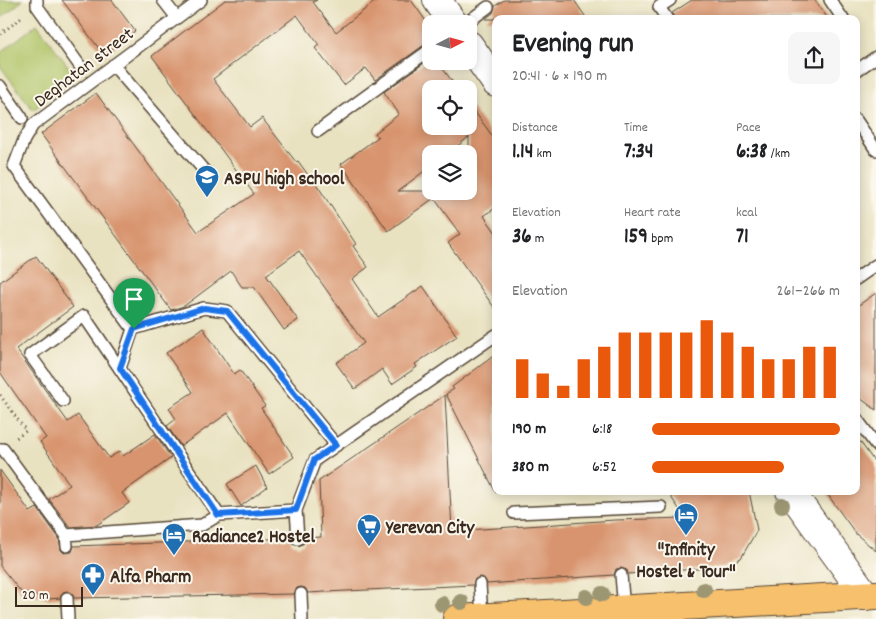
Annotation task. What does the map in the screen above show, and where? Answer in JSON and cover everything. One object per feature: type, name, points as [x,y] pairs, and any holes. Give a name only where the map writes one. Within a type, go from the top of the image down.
[{"type":"main road","points":[[470,618],[871,596]]},
{"type":"street","points":[[437,0],[448,15]]},
{"type":"street","points":[[478,58],[492,77]]},
{"type":"street","points":[[793,495],[871,596]]},
{"type":"lane","points":[[164,0],[177,18]]},
{"type":"lane","name":"Deghatan street","points":[[134,329],[14,166],[24,140],[33,125],[201,0]]},
{"type":"lane","points":[[665,15],[659,7],[670,0]]},
{"type":"lane","points":[[830,0],[840,15]]},
{"type":"lane","points":[[37,3],[80,66]]},
{"type":"lane","points":[[478,15],[488,7]]},
{"type":"lane","points":[[318,131],[422,56]]},
{"type":"lane","points":[[860,68],[876,57]]},
{"type":"lane","points":[[113,65],[208,175]]},
{"type":"lane","points":[[0,86],[22,118]]},
{"type":"lane","points":[[860,126],[876,150]]},
{"type":"lane","points":[[860,276],[876,265]]},
{"type":"lane","points":[[120,368],[134,329],[204,308],[227,311],[336,445]]},
{"type":"lane","points":[[63,401],[30,355],[84,316],[218,515]]},
{"type":"lane","points":[[298,539],[296,510],[314,460],[492,338]]},
{"type":"lane","points":[[860,423],[876,445]]},
{"type":"lane","points":[[3,449],[67,541],[202,525],[218,515],[296,510]]},
{"type":"lane","points":[[514,513],[617,514],[661,507]]},
{"type":"lane","points":[[621,575],[624,609]]},
{"type":"lane","points":[[470,618],[480,584]]},
{"type":"lane","points":[[300,594],[302,619]]},
{"type":"lane","points":[[67,598],[68,619]]},
{"type":"path","points":[[0,34],[37,3]]},
{"type":"path","points":[[0,394],[26,431],[3,449]]},
{"type":"green space","points":[[0,0],[23,0],[0,19]]},
{"type":"green space","points":[[37,24],[76,77],[33,110],[0,66],[0,53]]},
{"type":"building","points":[[62,0],[112,0],[135,31],[104,55]]},
{"type":"building","points":[[225,0],[317,0],[313,2],[336,32],[377,0],[411,0],[422,15],[422,47],[375,80],[366,68],[344,85],[315,48],[319,45],[297,15],[213,79],[250,127],[262,118],[296,162],[298,161],[315,182],[356,244],[353,246],[368,267],[352,279],[378,317],[423,286],[457,336],[415,364],[417,367],[392,384],[382,369],[355,389],[336,363],[364,343],[299,251],[266,275],[298,320],[284,330],[254,287],[242,287],[231,271],[184,306],[171,310],[41,134],[96,93],[198,232],[254,194],[152,56]]},
{"type":"building","points":[[504,0],[574,0],[584,15],[492,15],[492,19],[485,19],[493,13],[495,6]]},
{"type":"building","points":[[692,0],[815,0],[825,15],[673,15],[672,13]]},
{"type":"building","points":[[422,65],[422,70],[444,70],[451,80],[422,80],[422,135],[477,135],[477,115],[492,136],[492,210],[484,216],[492,227],[492,304],[448,243],[460,234],[435,200],[477,200],[477,145],[469,145],[469,137],[459,145],[422,145],[422,173],[398,191],[422,191],[422,200],[431,200],[388,231],[341,164],[378,137],[375,133],[399,114],[384,92]]},
{"type":"building","points":[[36,256],[73,307],[16,349],[68,422],[78,415],[109,458],[120,451],[123,456],[155,434],[171,458],[122,493],[129,503],[97,525],[70,527],[49,499],[70,485],[40,442],[46,438],[0,372],[0,282]]},
{"type":"building","points":[[876,293],[876,410],[860,398],[860,304]]},
{"type":"building","points":[[203,328],[234,374],[240,370],[265,406],[261,408],[294,457],[269,474],[228,413],[181,446],[167,426],[176,419],[169,408],[193,392],[166,353]]},
{"type":"building","points":[[492,357],[492,485],[446,394],[454,389],[452,387]]},
{"type":"building","points":[[445,395],[452,531],[615,520],[685,518],[670,495],[750,495],[757,530],[741,558],[724,567],[628,574],[627,570],[621,568],[616,569],[614,575],[487,584],[484,578],[479,577],[474,580],[473,585],[308,593],[305,588],[301,587],[297,588],[294,594],[74,598],[73,594],[67,591],[63,592],[60,598],[48,599],[21,592],[0,566],[0,470],[30,512],[37,508],[59,538],[61,550],[64,553],[72,552],[74,546],[269,539],[290,539],[292,544],[299,546],[304,543],[305,538],[321,537],[319,481]]},
{"type":"building","points":[[860,442],[876,464],[876,551],[856,534],[828,495],[860,495]]},
{"type":"building","points":[[256,466],[267,487],[241,506],[227,484]]},
{"type":"place","name":"ASPU high school","points":[[207,198]]},
{"type":"place","name":"\"Infinity Hostel & Tour\"","points":[[686,536]]},
{"type":"place","name":"Yerevan City","points":[[369,547]]},
{"type":"place","name":"Radiance2 Hostel","points":[[174,556]]},
{"type":"place","name":"Alfa Pharm","points":[[93,596]]},
{"type":"route","points":[[204,308],[227,311],[336,445],[314,460],[296,510],[218,515],[120,368],[134,329],[204,308]]}]
